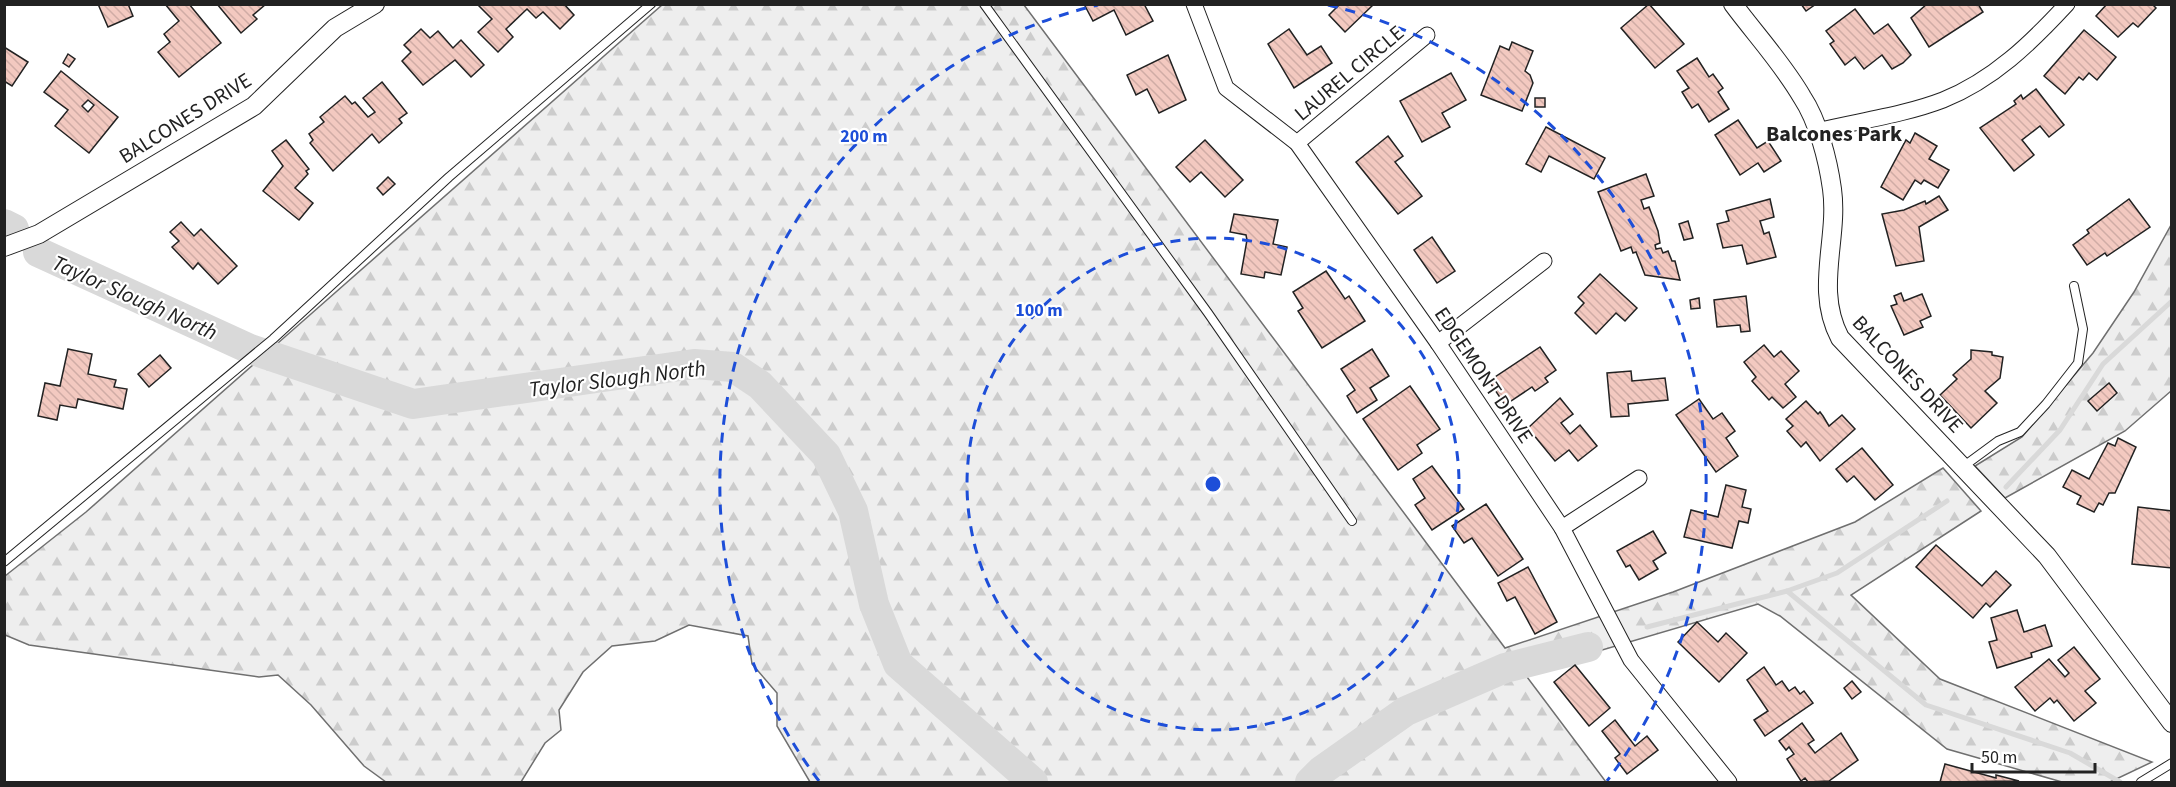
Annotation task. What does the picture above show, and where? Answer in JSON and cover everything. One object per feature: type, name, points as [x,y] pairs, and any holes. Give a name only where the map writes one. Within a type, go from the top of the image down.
[{"type":"street","name":"BALCONES DRIVE","points":[[4,247],[39,234],[254,106],[335,28],[375,4]]},
{"type":"street","name":"EDGEMONT DRIVE","points":[[1194,4],[1226,88],[1297,143],[1438,343],[1562,528],[1631,660],[1729,783]]},
{"type":"street","name":"BALCONES DRIVE","points":[[1733,4],[1803,98],[1817,130],[1832,190],[1827,293],[1831,322],[1840,338],[2047,556],[2172,723]]},
{"type":"street","points":[[1817,130],[1942,100],[1982,81],[2016,56],[2067,4]]},
{"type":"street","name":"LAUREL CIRCLE","points":[[1297,143],[1427,35]]},
{"type":"street","points":[[1438,343],[1544,261]]},
{"type":"street","points":[[1562,528],[1639,478]]},
{"type":"lane","points":[[4,562],[273,339],[449,177],[651,4]]},
{"type":"lane","points":[[984,4],[1208,313],[1353,521]]},
{"type":"lane","points":[[1964,466],[1998,441],[2020,432],[2046,404],[2078,363],[2083,329],[2074,286]]},
{"type":"lane","points":[[2141,783],[2172,763]]},
{"type":"green space","points":[[662,5],[1024,5],[1505,648],[1673,592],[1855,522],[1943,468],[1981,511],[1851,595],[1940,679],[2152,762],[2110,782],[2062,782],[1947,749],[1780,616],[1758,604],[1524,673],[1606,782],[810,782],[777,726],[777,693],[752,664],[748,636],[689,625],[655,641],[612,646],[583,672],[559,710],[561,730],[545,743],[521,782],[386,782],[364,766],[311,705],[278,675],[259,677],[29,645],[5,635],[5,576],[86,512]]},
{"type":"green space","points":[[2171,225],[2171,391],[2125,431],[2005,498],[1975,466],[2022,437],[2093,353],[2134,292]]},
{"type":"building","points":[[98,4],[128,4],[133,16],[108,27]]},
{"type":"building","points":[[165,4],[189,4],[221,43],[179,77],[158,52],[170,42],[164,34],[179,21]]},
{"type":"building","points":[[217,4],[266,4],[253,15],[257,19],[241,33]]},
{"type":"building","points":[[477,4],[564,4],[574,15],[560,29],[543,12],[536,18],[527,9],[506,29],[513,37],[498,52],[478,32],[492,19]]},
{"type":"building","points":[[1084,4],[1144,4],[1153,21],[1126,35],[1114,10],[1093,21]]},
{"type":"building","points":[[1340,4],[1374,4],[1345,32],[1329,15]]},
{"type":"building","points":[[1649,4],[1684,44],[1655,68],[1621,28]]},
{"type":"building","points":[[1801,4],[1816,4],[1806,11]]},
{"type":"building","points":[[1927,4],[1978,4],[1983,12],[1929,47],[1911,18]]},
{"type":"building","points":[[2107,4],[2152,4],[2156,8],[2138,27],[2133,23],[2118,37],[2096,16]]},
{"type":"building","points":[[1855,9],[1874,34],[1888,24],[1911,55],[1892,69],[1882,55],[1864,69],[1855,57],[1845,65],[1830,44],[1834,41],[1826,31]]},
{"type":"building","points":[[421,29],[430,38],[438,31],[453,48],[461,40],[484,65],[471,77],[455,60],[423,85],[402,61],[411,52],[404,45]]},
{"type":"building","points":[[1289,29],[1307,55],[1321,46],[1332,63],[1294,88],[1268,44]]},
{"type":"building","points":[[2084,30],[2116,57],[2097,80],[2089,73],[2083,80],[2079,77],[2065,94],[2044,76]]},
{"type":"building","points":[[1512,42],[1533,51],[1525,71],[1530,75],[1533,83],[1522,111],[1481,95],[1500,46],[1509,50]]},
{"type":"building","points":[[4,47],[28,62],[12,86],[4,81]]},
{"type":"building","points":[[68,54],[75,59],[69,67],[63,63]]},
{"type":"building","points":[[1168,55],[1186,100],[1159,113],[1147,89],[1136,95],[1127,75]]},
{"type":"building","points":[[1697,58],[1709,77],[1713,74],[1723,88],[1718,92],[1729,109],[1709,122],[1698,104],[1692,108],[1682,92],[1689,88],[1677,71]]},
{"type":"building","points":[[61,71],[118,117],[89,153],[55,126],[68,110],[44,92]],"holes":[[[88,100],[94,105],[88,112],[82,106]]]},
{"type":"building","points":[[1451,73],[1466,100],[1442,113],[1450,127],[1422,142],[1400,101]]},
{"type":"building","points":[[382,82],[407,113],[399,119],[402,123],[379,143],[372,134],[333,171],[310,143],[313,140],[309,134],[324,122],[320,117],[345,96],[352,104],[355,102],[368,117],[375,112],[363,98]]},
{"type":"building","points":[[2036,89],[2064,125],[2049,137],[2040,126],[2022,140],[2034,155],[2014,171],[1980,128],[2016,104],[2014,101],[2021,95],[2023,99]]},
{"type":"building","points":[[1535,98],[1545,98],[1545,107],[1535,107]]},
{"type":"building","points":[[1738,120],[1757,148],[1768,141],[1781,161],[1764,172],[1758,163],[1740,175],[1715,135]]},
{"type":"building","points":[[1546,127],[1605,158],[1594,179],[1549,156],[1541,172],[1526,164]]},
{"type":"building","points":[[1915,133],[1937,146],[1929,159],[1949,170],[1938,188],[1924,180],[1921,184],[1915,180],[1903,200],[1881,187],[1906,140],[1910,143]]},
{"type":"building","points":[[1388,136],[1403,156],[1395,162],[1422,196],[1398,214],[1356,162]]},
{"type":"building","points":[[286,140],[309,169],[306,171],[308,174],[295,188],[313,203],[299,220],[263,191],[283,166],[272,151]]},
{"type":"building","points":[[1205,140],[1243,180],[1225,197],[1201,172],[1190,182],[1176,167]]},
{"type":"building","points":[[1646,174],[1654,196],[1641,200],[1644,209],[1649,207],[1658,231],[1660,243],[1655,245],[1656,249],[1661,248],[1663,253],[1668,251],[1672,261],[1675,261],[1680,280],[1645,275],[1636,252],[1633,253],[1631,247],[1621,251],[1598,192]]},
{"type":"building","points":[[388,177],[395,184],[383,195],[377,188]]},
{"type":"building","points":[[1939,196],[1948,210],[1919,227],[1924,261],[1896,266],[1882,214],[1904,210],[1925,201],[1926,204]]},
{"type":"building","points":[[1770,199],[1774,217],[1760,221],[1764,234],[1769,232],[1776,257],[1747,264],[1742,245],[1723,248],[1717,224],[1729,221],[1726,211]]},
{"type":"building","points":[[2129,199],[2150,227],[2107,256],[2105,253],[2087,265],[2073,245],[2089,233],[2087,230]]},
{"type":"building","points":[[1234,214],[1278,220],[1273,244],[1287,247],[1281,275],[1265,272],[1264,278],[1241,274],[1247,240],[1246,235],[1230,232]]},
{"type":"building","points":[[1688,221],[1693,238],[1684,240],[1679,224]]},
{"type":"building","points":[[181,222],[194,236],[201,229],[237,266],[218,284],[198,263],[193,269],[172,247],[179,241],[170,232]]},
{"type":"building","points":[[1432,237],[1455,271],[1437,283],[1414,250]]},
{"type":"building","points":[[1326,271],[1345,299],[1349,296],[1365,321],[1322,348],[1298,311],[1303,308],[1293,292]]},
{"type":"building","points":[[1600,274],[1637,308],[1625,321],[1616,313],[1596,334],[1575,313],[1584,303],[1578,297]]},
{"type":"building","points":[[1901,293],[1904,301],[1922,294],[1931,316],[1920,321],[1923,327],[1904,335],[1891,306],[1897,304],[1894,296]]},
{"type":"building","points":[[1746,296],[1750,331],[1741,332],[1740,325],[1717,327],[1714,300]]},
{"type":"building","points":[[1699,298],[1700,308],[1691,309],[1690,300]]},
{"type":"building","points":[[1764,345],[1774,357],[1781,351],[1799,371],[1785,384],[1796,397],[1783,408],[1772,397],[1769,400],[1752,381],[1756,377],[1744,362]]},
{"type":"building","points":[[1540,347],[1556,370],[1545,378],[1548,382],[1535,391],[1532,387],[1505,405],[1489,381]]},
{"type":"building","points":[[68,349],[92,354],[88,374],[116,380],[114,387],[127,389],[123,409],[78,399],[76,408],[60,405],[57,420],[38,416],[45,383],[60,386]]},
{"type":"building","points":[[1372,349],[1389,376],[1370,388],[1377,400],[1357,413],[1347,396],[1355,390],[1341,369]]},
{"type":"building","points":[[1971,350],[1992,352],[1992,355],[2003,357],[2000,378],[1985,391],[1997,403],[1971,428],[1940,395],[1957,379],[1953,375],[1971,359]]},
{"type":"building","points":[[160,355],[171,368],[149,387],[138,374]]},
{"type":"building","points":[[1631,371],[1632,381],[1665,378],[1668,400],[1628,404],[1629,416],[1611,417],[1607,373]]},
{"type":"building","points":[[2109,383],[2117,393],[2097,411],[2088,401]]},
{"type":"building","points":[[1410,386],[1440,429],[1417,445],[1422,453],[1398,470],[1363,419]]},
{"type":"building","points":[[1560,398],[1573,414],[1561,423],[1570,434],[1580,425],[1597,446],[1578,461],[1569,450],[1555,461],[1528,428]]},
{"type":"building","points":[[1699,399],[1713,419],[1722,413],[1735,431],[1726,438],[1738,456],[1716,472],[1676,415]]},
{"type":"building","points":[[1806,401],[1818,414],[1820,412],[1829,426],[1842,415],[1855,429],[1820,461],[1806,442],[1801,447],[1787,431],[1793,426],[1786,419]]},
{"type":"building","points":[[2118,438],[2136,447],[2115,493],[2109,493],[2103,505],[2099,503],[2094,512],[2077,504],[2081,496],[2063,487],[2072,470],[2089,479],[2108,443],[2115,446]]},
{"type":"building","points":[[1862,448],[1893,485],[1875,500],[1854,476],[1847,482],[1836,469]]},
{"type":"building","points":[[1432,466],[1464,509],[1432,530],[1415,505],[1425,498],[1413,479]]},
{"type":"building","points":[[1726,485],[1746,490],[1742,507],[1751,509],[1748,523],[1739,521],[1732,548],[1684,537],[1691,510],[1718,517]]},
{"type":"building","points":[[1486,504],[1523,559],[1498,576],[1472,538],[1464,543],[1452,526]]},
{"type":"building","points":[[2138,507],[2172,511],[2172,568],[2132,564]]},
{"type":"building","points":[[1653,531],[1666,553],[1653,561],[1658,569],[1639,580],[1630,565],[1626,567],[1617,551]]},
{"type":"building","points":[[1936,545],[1982,586],[1996,571],[2011,585],[1990,607],[1986,603],[1973,618],[1916,567]]},
{"type":"building","points":[[1528,567],[1557,622],[1535,634],[1515,597],[1507,601],[1498,583]]},
{"type":"building","points":[[2017,610],[2024,632],[2045,625],[2052,646],[2031,653],[2032,657],[1997,668],[1989,642],[1997,640],[1991,618]]},
{"type":"building","points":[[1697,622],[1718,642],[1726,633],[1747,653],[1719,682],[1678,642]]},
{"type":"building","points":[[2074,647],[2100,679],[2085,691],[2096,703],[2074,721],[2057,700],[2054,703],[2050,698],[2035,711],[2015,687],[2049,659],[2065,677],[2069,673],[2058,660]]},
{"type":"building","points":[[1575,665],[1610,708],[1589,726],[1554,682]]},
{"type":"building","points":[[1764,667],[1776,685],[1782,681],[1789,691],[1795,687],[1800,694],[1804,691],[1813,703],[1765,736],[1754,720],[1768,711],[1747,680]]},
{"type":"building","points":[[1852,681],[1861,692],[1852,699],[1844,688]]},
{"type":"building","points":[[1615,720],[1635,746],[1647,736],[1658,750],[1627,774],[1615,758],[1620,754],[1602,731]]},
{"type":"building","points":[[1802,723],[1814,740],[1808,744],[1815,753],[1841,733],[1858,760],[1829,781],[1808,782],[1805,778],[1801,781],[1787,759],[1794,754],[1789,747],[1786,750],[1779,741]]},
{"type":"building","points":[[1945,764],[1996,778],[1996,775],[2019,781],[1940,782]]},
{"type":"waterway","name":"Taylor Slough North","points":[[4,224],[14,229]]},
{"type":"waterway","name":"Taylor Slough North","points":[[38,252],[250,349],[413,404],[694,364],[733,367],[760,385],[826,455],[853,511],[874,604],[898,664],[1033,782]]},
{"type":"waterway","points":[[2006,487],[2060,430],[2103,364],[2172,301]]},
{"type":"waterway","points":[[1787,591],[1837,573],[1947,501]]},
{"type":"waterway","name":"Taylor Slough North","points":[[1647,627],[1787,591],[1926,705],[2070,753],[2120,782]]},
{"type":"waterway","name":"Taylor Slough North","points":[[1310,782],[1321,771],[1406,711],[1505,668],[1588,647]]},
{"type":"district","name":"Balcones Park","points":[[1834,133]]}]
